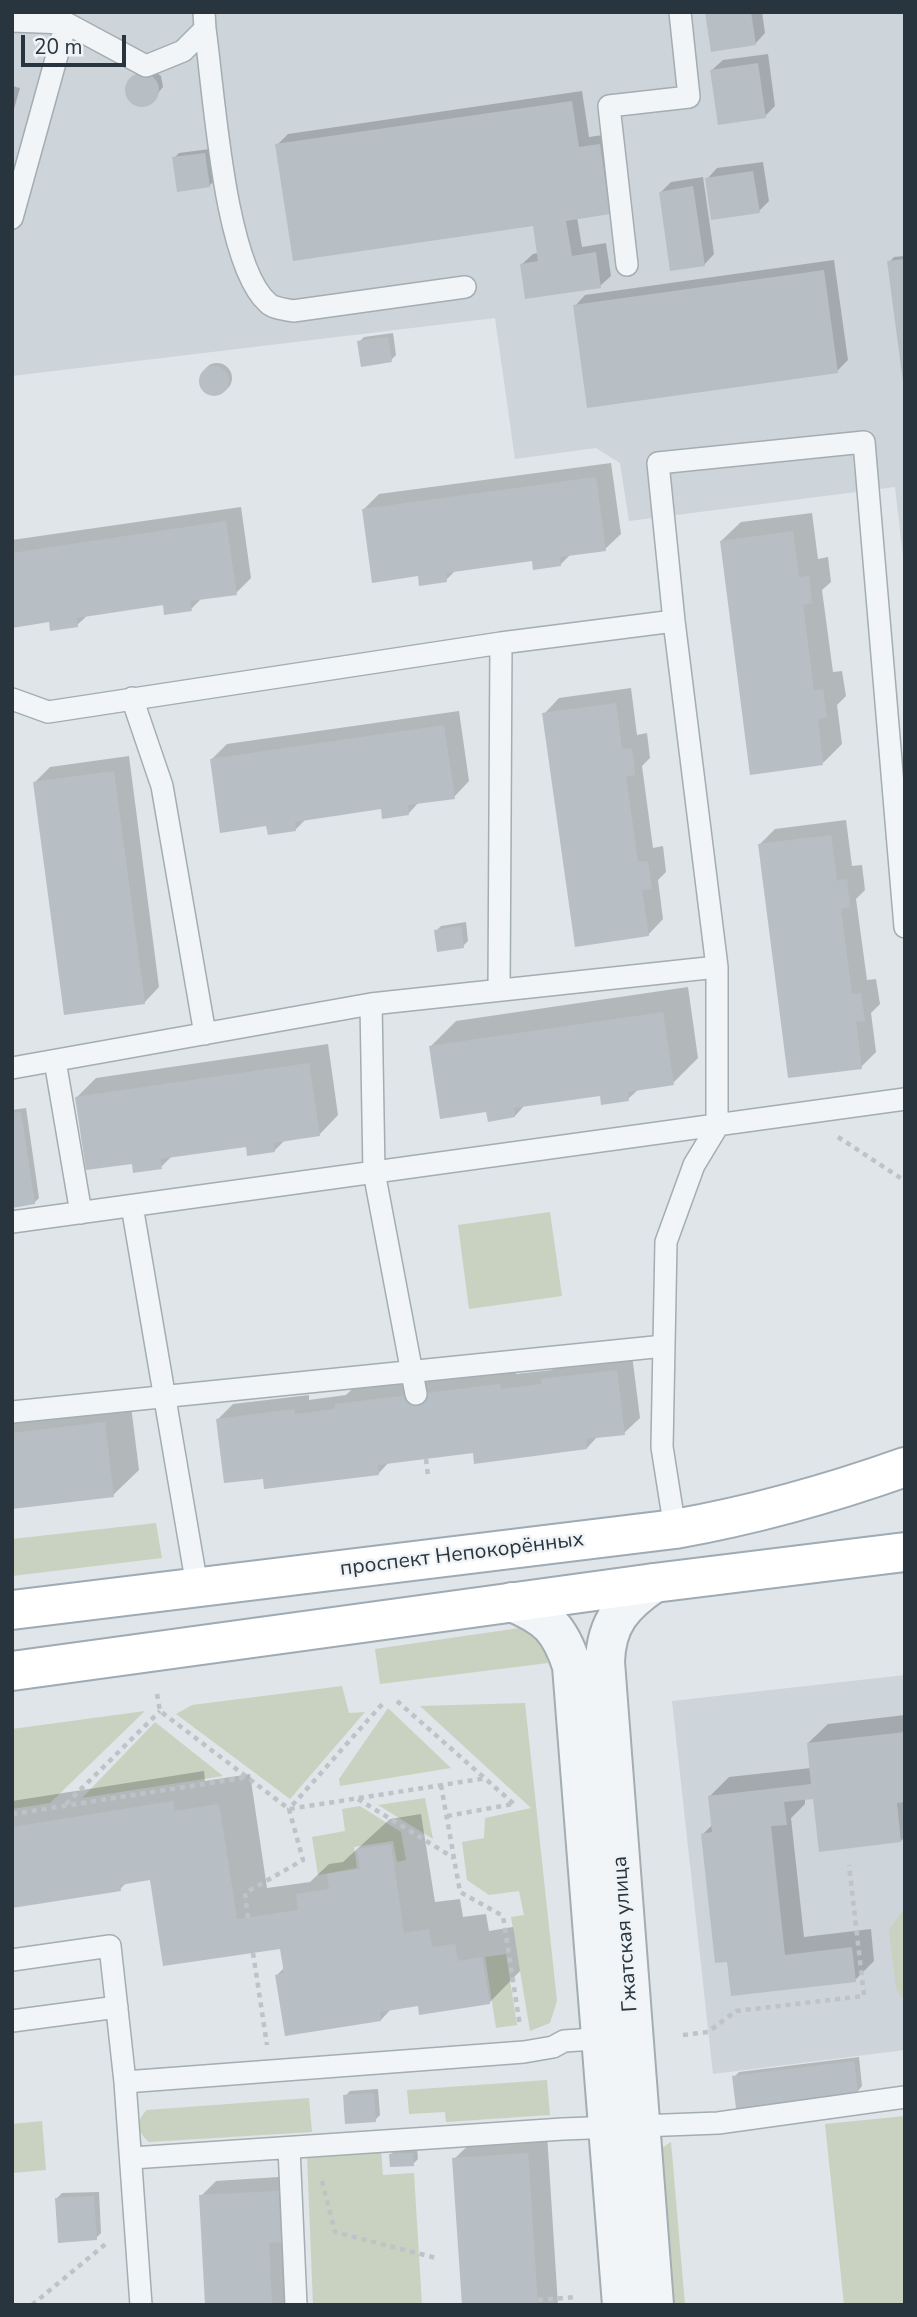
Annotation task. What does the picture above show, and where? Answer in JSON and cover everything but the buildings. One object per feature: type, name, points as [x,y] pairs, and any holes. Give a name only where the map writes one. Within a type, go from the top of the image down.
[{"type":"main road","name":"проспект Непокорённых","points":[[12,1610],[675,1529],[745,1517],[814,1499],[905,1467]]},
{"type":"main road","points":[[12,1671],[654,1583],[905,1552]]},
{"type":"street","name":"Гжатская улица","points":[[617,2037],[605,1642],[613,1619],[628,1601],[654,1583]]},
{"type":"street","name":"Гжатская улица","points":[[512,1602],[536,1612],[556,1628],[572,1666],[617,2037],[624,2128],[622,2305]]},
{"type":"street","name":"Гжатская улица","points":[[624,2128],[654,2305]]},
{"type":"lane","points":[[626,265],[609,106],[689,97],[680,12]]},
{"type":"lane","points":[[12,21],[66,23],[146,66],[183,51],[205,20]]},
{"type":"lane","points":[[205,20],[234,239],[249,281],[270,306],[293,311],[465,286]]},
{"type":"lane","points":[[12,218],[66,23]]},
{"type":"lane","points":[[675,1529],[662,1447],[666,1242],[694,1165],[717,1127],[716,967],[658,464],[864,442],[905,927]]},
{"type":"lane","points":[[12,699],[48,712],[500,643],[674,621]]},
{"type":"lane","points":[[499,990],[500,643]]},
{"type":"lane","points":[[132,698],[162,786],[205,1034]]},
{"type":"lane","points":[[12,1068],[371,1004],[716,967]]},
{"type":"lane","points":[[371,1004],[374,1172],[416,1394]]},
{"type":"lane","points":[[55,1061],[81,1213]]},
{"type":"lane","points":[[12,1222],[905,1099]]},
{"type":"lane","points":[[132,1206],[197,1586]]},
{"type":"lane","points":[[12,1412],[664,1346]]},
{"type":"lane","points":[[12,1960],[110,1946],[132,2158],[141,2305]]},
{"type":"lane","points":[[12,2021],[117,2007]]},
{"type":"lane","points":[[125,2082],[524,2052],[553,2047],[564,2041],[617,2037]]},
{"type":"lane","points":[[132,2158],[718,2123],[905,2097]]},
{"type":"lane","points":[[289,2148],[296,2305]]},
{"type":"path","points":[[803,1115],[905,1181]]},
{"type":"path","points":[[426,1459],[428,1476]]},
{"type":"path","points":[[157,1695],[160,1711],[289,1809],[303,1860],[245,1894],[248,1917]]},
{"type":"path","points":[[397,1701],[514,1804],[447,1816]]},
{"type":"path","points":[[289,1809],[384,1702]]},
{"type":"path","points":[[64,1806],[160,1711]]},
{"type":"path","points":[[12,1814],[249,1777]]},
{"type":"path","points":[[289,1809],[487,1778]]},
{"type":"path","points":[[441,1785],[460,1892],[503,1916],[524,2052]]},
{"type":"path","points":[[358,1799],[454,1858]]},
{"type":"path","points":[[683,2035],[708,2032],[736,2011],[864,1996],[849,1865]]},
{"type":"path","points":[[253,1953],[271,2071]]},
{"type":"path","points":[[311,2146],[335,2232],[436,2258]]},
{"type":"path","points":[[32,2305],[136,2219]]},
{"type":"path","points":[[538,2300],[576,2297]]},
{"type":"shaded area","points":[[12,12],[905,12],[905,573],[895,487],[629,521],[620,463],[596,448],[515,459],[495,318],[12,376]]},
{"type":"shaded area","points":[[905,1675],[905,2050],[713,2074],[672,1701]]},
{"type":"green space","points":[[550,1212],[562,1296],[469,1309],[458,1225]]},
{"type":"green space","points":[[156,1523],[162,1558],[12,1576],[12,1539]]},
{"type":"green space","points":[[526,1627],[545,1649],[548,1663],[380,1684],[375,1649]]},
{"type":"green space","points":[[342,1686],[349,1713],[365,1712],[290,1799],[176,1714],[192,1705]]},
{"type":"green space","points":[[525,1703],[557,2001],[550,2023],[530,2031],[511,1917],[524,1915],[519,1891],[489,1895],[467,1880],[462,1842],[484,1838],[485,1818],[531,1808],[420,1706]]},
{"type":"green space","points":[[388,1708],[451,1768],[340,1786],[339,1779]]},
{"type":"green space","points":[[145,1711],[50,1803],[12,1809],[12,1729]]},
{"type":"green space","points":[[155,1722],[223,1776],[82,1798]]},
{"type":"green space","points":[[425,1798],[433,1839],[378,1805]]},
{"type":"green space","points":[[360,1806],[401,1832],[406,1860],[397,1862],[393,1841],[354,1847],[357,1868],[318,1875],[312,1837],[345,1831],[342,1809]]},
{"type":"green space","points":[[905,1907],[905,2002],[896,1989],[889,1930]]},
{"type":"green space","points":[[506,1954],[517,2025],[496,2028],[485,1957]]},
{"type":"green space","points":[[547,2080],[550,2115],[446,2122],[445,2112],[409,2114],[407,2090]]},
{"type":"green space","points":[[309,2098],[312,2132],[149,2142],[139,2126],[147,2110]]},
{"type":"green space","points":[[905,2116],[905,2305],[844,2305],[825,2124]]},
{"type":"green space","points":[[42,2121],[46,2170],[12,2173],[12,2124]]},
{"type":"green space","points":[[671,2142],[685,2305],[670,2305],[657,2151]]},
{"type":"green space","points":[[381,2150],[383,2175],[414,2173],[422,2305],[313,2305],[307,2155]]}]
